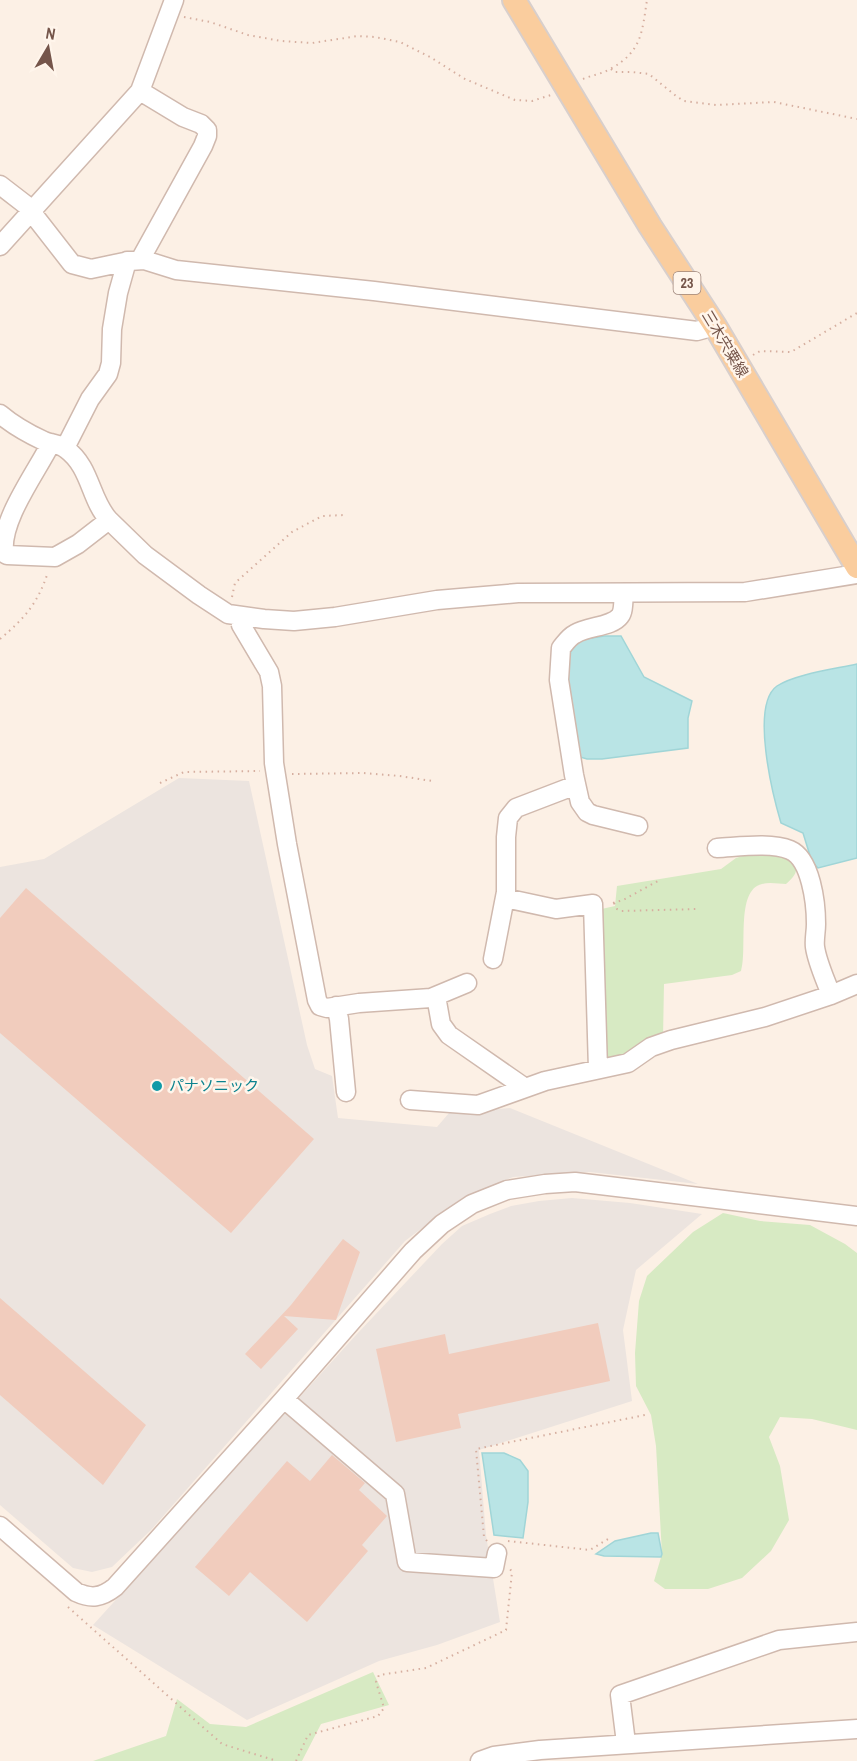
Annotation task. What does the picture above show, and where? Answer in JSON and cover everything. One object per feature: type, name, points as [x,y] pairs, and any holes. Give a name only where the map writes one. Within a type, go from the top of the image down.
[{"type":"main road","name":"三木宍粟線","points":[[514,0],[651,226],[715,326],[857,567]]},
{"type":"street","points":[[0,246],[140,91],[172,7]]},
{"type":"street","points":[[109,520],[78,544],[55,557],[4,553],[9,520],[15,508],[108,374],[118,293],[133,261],[207,136],[207,130],[201,124],[183,117],[140,91]]},
{"type":"street","points":[[0,185],[26,205],[72,264],[91,269],[133,261],[176,270],[340,287],[697,331],[715,326]]},
{"type":"street","points":[[0,414],[26,432],[58,446],[85,471],[104,514],[109,520],[145,555],[199,595],[234,615],[269,672],[272,686],[275,770],[287,844],[320,1006],[327,1008],[436,996],[467,983]]},
{"type":"street","points":[[234,615],[294,621],[335,617],[437,600],[518,593],[745,592],[857,574]]},
{"type":"street","points":[[624,593],[621,615],[617,619],[612,623],[576,633],[561,648],[559,680],[580,802],[587,812],[604,819],[638,826]]},
{"type":"street","points":[[493,959],[505,898],[508,818],[511,812],[526,804],[576,785]]},
{"type":"street","points":[[717,848],[767,846],[788,849],[798,854],[803,860],[808,872],[816,914],[814,947],[831,995]]},
{"type":"street","points":[[505,898],[556,909],[592,904],[598,1069]]},
{"type":"street","points":[[410,1100],[478,1105],[546,1081],[628,1063],[651,1047],[671,1040],[765,1017],[856,989]]},
{"type":"street","points":[[436,996],[444,1030],[521,1085],[522,1089]]},
{"type":"street","points":[[336,1006],[346,1092]]},
{"type":"street","points":[[0,1527],[76,1592],[87,1597],[105,1594],[115,1587],[284,1399],[413,1251],[442,1224],[472,1204],[507,1190],[575,1182],[857,1216]]},
{"type":"street","points":[[284,1399],[395,1494],[407,1562],[494,1568],[497,1553]]},
{"type":"street","points":[[626,1743],[620,1695],[779,1640],[857,1632]]},
{"type":"street","points":[[480,1761],[494,1756],[540,1749],[857,1729]]},
{"type":"path","points":[[172,7],[248,35],[281,41],[312,43],[358,36],[400,42],[430,57],[465,79],[514,100],[527,102],[545,97],[611,69],[640,41],[647,0]]},
{"type":"path","points":[[611,69],[614,72],[649,75],[684,101],[716,105],[774,102],[857,119]]},
{"type":"path","points":[[737,365],[760,351],[791,352],[857,313]]},
{"type":"path","points":[[234,615],[235,584],[292,532],[322,516],[344,515]]},
{"type":"path","points":[[0,639],[15,627],[41,593],[52,557]]},
{"type":"path","points":[[160,783],[184,772],[275,770],[290,774],[363,773],[432,781]]},
{"type":"path","points":[[592,909],[623,900],[658,881]]},
{"type":"path","points":[[614,903],[621,911],[698,909]]},
{"type":"path","points":[[497,1553],[501,1540],[590,1550],[608,1539]]},
{"type":"path","points":[[89,1626],[222,1744],[277,1761]]},
{"type":"shaded area","points":[[179,778],[249,781],[307,1045],[315,1069],[332,1076],[338,1118],[437,1127],[449,1113],[510,1108],[698,1184],[590,1172],[513,1177],[462,1198],[405,1241],[151,1530],[112,1567],[92,1572],[73,1568],[0,1505],[0,867],[44,859]]},
{"type":"shaded area","points":[[572,1198],[630,1203],[702,1214],[636,1270],[623,1330],[632,1401],[479,1450],[486,1535],[500,1622],[437,1645],[379,1661],[247,1720],[93,1625],[356,1335],[462,1226],[511,1206]]},
{"type":"green space","points":[[752,853],[769,853],[796,860],[797,868],[794,876],[786,884],[762,884],[748,897],[745,909],[741,971],[732,975],[664,984],[663,1038],[630,1056],[602,1063],[597,910],[615,906],[617,886],[721,869],[736,858]]},
{"type":"green space","points":[[723,1213],[760,1221],[810,1225],[857,1253],[857,1430],[812,1419],[780,1417],[769,1437],[780,1466],[789,1520],[771,1551],[742,1578],[708,1589],[665,1589],[654,1581],[662,1554],[656,1446],[651,1415],[636,1386],[635,1353],[639,1301],[647,1276],[693,1232]]},
{"type":"green space","points":[[373,1672],[389,1705],[321,1724],[302,1761],[93,1761],[166,1736],[177,1699],[210,1724],[246,1727]]},
{"type":"water","points":[[621,636],[644,677],[692,701],[688,718],[688,748],[602,759],[580,757],[570,703],[569,661],[571,651],[579,640]]},
{"type":"water","points":[[857,664],[857,858],[818,868],[812,862],[803,833],[781,823],[769,773],[764,731],[765,712],[769,696],[777,686],[804,675]]},
{"type":"water","points":[[482,1453],[504,1453],[520,1460],[528,1471],[528,1502],[523,1538],[494,1535]]},
{"type":"water","points":[[658,1533],[661,1557],[596,1554],[615,1541]]},
{"type":"building","name":"パナソニック","points":[[26,888],[314,1139],[231,1233],[0,1033],[0,918]]},
{"type":"building","points":[[343,1239],[360,1252],[336,1320],[284,1316],[298,1329],[261,1369],[245,1354],[291,1305]]},
{"type":"building","points":[[0,1298],[146,1425],[103,1485],[0,1395]]},
{"type":"building","points":[[598,1323],[610,1381],[458,1414],[461,1428],[396,1442],[376,1349],[445,1334],[449,1354]]},
{"type":"building","points":[[332,1455],[365,1483],[359,1490],[387,1516],[362,1545],[368,1551],[307,1622],[250,1572],[229,1596],[195,1567],[287,1461],[310,1481]]},
{"type":"place","name":"パナソニック","points":[[157,1086]]}]
